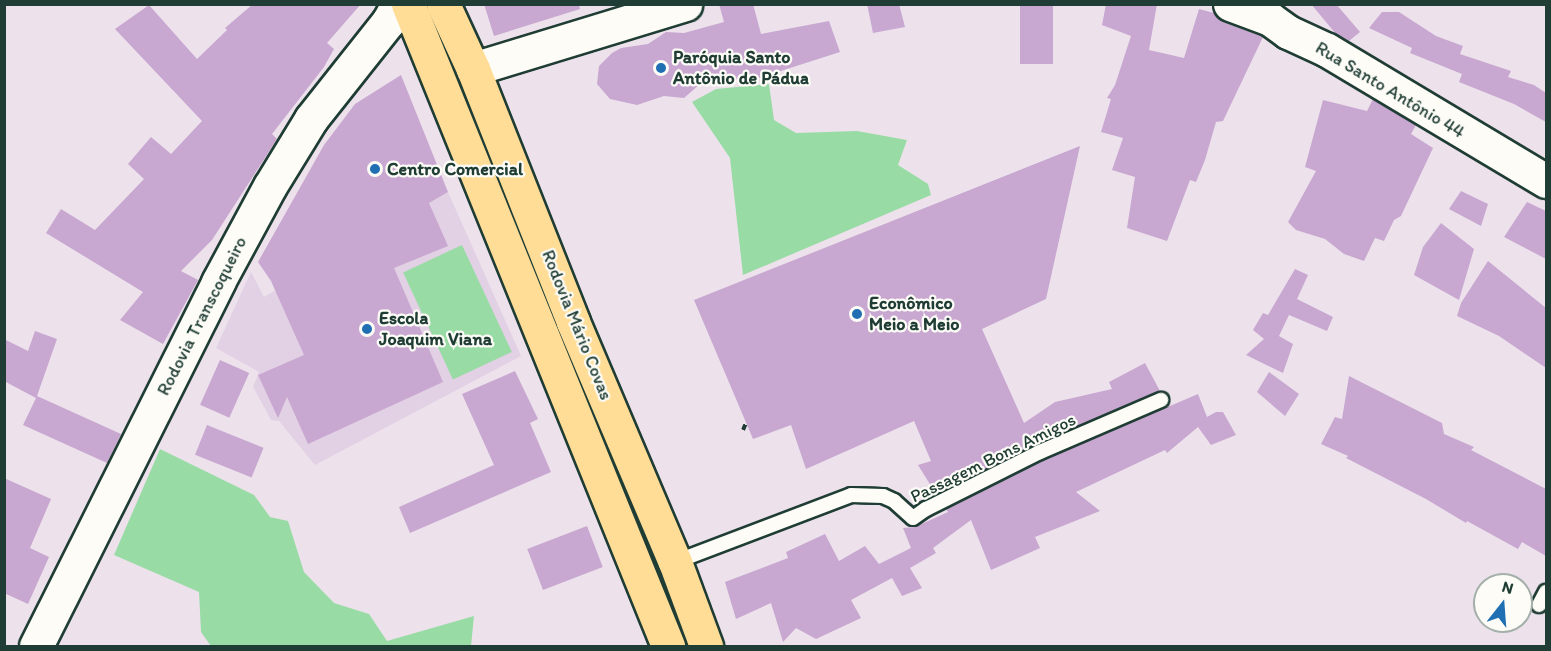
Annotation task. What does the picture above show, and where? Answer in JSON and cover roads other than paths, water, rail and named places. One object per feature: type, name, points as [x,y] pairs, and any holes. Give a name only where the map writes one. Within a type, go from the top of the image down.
[{"type":"main road","name":"Rodovia Transcoqueiro","points":[[36,646],[218,282],[270,186],[311,119],[387,22],[398,4]]},
{"type":"main road","name":"Rodovia Mário Covas","points":[[408,4],[668,646]]},
{"type":"main road","name":"Rodovia Mário Covas","points":[[443,4],[473,69],[577,332],[675,562],[706,646]]},
{"type":"main road","points":[[473,69],[685,4]]},
{"type":"main road","name":"Rua Santo Antônio 44","points":[[1230,4],[1270,19],[1288,32],[1327,50],[1546,181]]},
{"type":"lane","name":"Passagem Bons Amigos","points":[[675,562],[851,495],[883,496],[894,501],[914,518],[926,509],[1040,452],[1161,400]]},
{"type":"lane","points":[[1539,605],[1546,592]]},
{"type":"place","name":"Paróquia Santo Antônio de Pádua","points":[[661,68]]},
{"type":"place","name":"Centro Comercial","points":[[375,169]]},
{"type":"place","name":"Econômico Meio a Meio","points":[[857,314]]},
{"type":"place","name":"Escola Joaquim Viana","points":[[367,329]]}]
